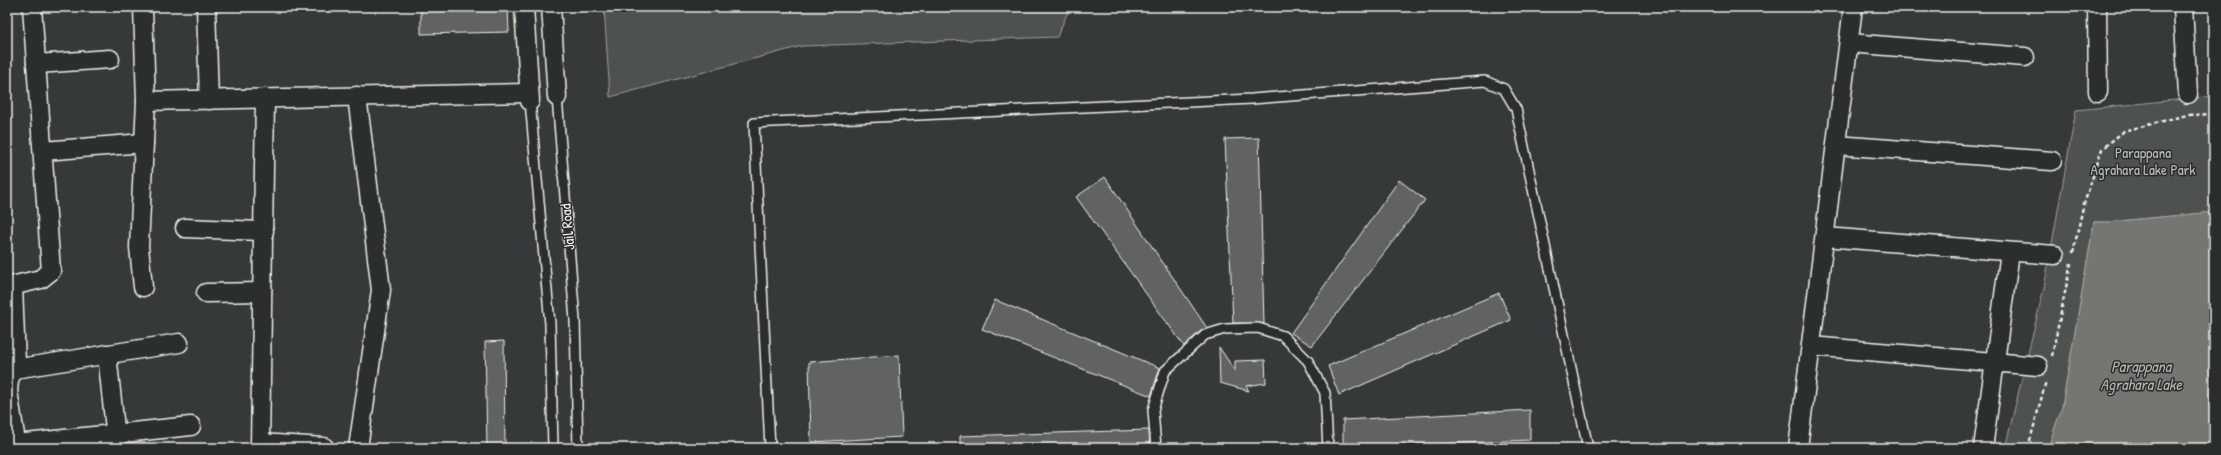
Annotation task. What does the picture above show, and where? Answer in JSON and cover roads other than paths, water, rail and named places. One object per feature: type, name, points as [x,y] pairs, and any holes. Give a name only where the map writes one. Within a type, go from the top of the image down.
[{"type":"street","points":[[32,7],[51,271],[41,280],[10,287],[16,357],[10,377],[8,402],[17,446],[116,441],[191,426]]},
{"type":"street","points":[[142,7],[146,101],[139,224],[143,287]]},
{"type":"street","points":[[206,7],[209,100]]},
{"type":"street","points":[[146,101],[358,96],[530,97],[524,7]]},
{"type":"street","name":"Jail Road","points":[[550,7],[557,97]]},
{"type":"street","points":[[1798,448],[1853,7]]},
{"type":"street","points":[[2097,7],[2098,92]]},
{"type":"street","points":[[2183,7],[2188,94]]},
{"type":"street","points":[[1849,43],[2025,57]]},
{"type":"street","points":[[36,64],[110,59]]},
{"type":"street","points":[[358,96],[381,290],[358,448]]},
{"type":"street","points":[[265,98],[260,445],[324,447]]},
{"type":"street","points":[[43,151],[144,143]]},
{"type":"street","points":[[1836,145],[2052,161]]},
{"type":"street","points":[[185,228],[264,231]]},
{"type":"street","points":[[1825,237],[2010,252],[2063,259]]},
{"type":"street","points":[[1983,448],[2010,252]]},
{"type":"street","points":[[206,293],[262,292]]},
{"type":"street","points":[[10,377],[107,354],[179,343]]},
{"type":"street","points":[[1811,346],[1995,362],[2045,369]]},
{"type":"street","points":[[107,354],[116,441]]},
{"type":"lane","points":[[770,448],[754,123],[1252,99],[1485,81],[1504,89],[1516,109],[1588,448]]},
{"type":"lane","points":[[530,97],[550,324],[553,448]]},
{"type":"lane","name":"Jail Road","points":[[557,97],[575,320],[578,448]]},
{"type":"lane","points":[[1156,448],[1153,410],[1165,371],[1205,335],[1225,329],[1258,328],[1283,336],[1308,361],[1325,393],[1328,448]]},
{"type":"water","name":"Parappana Agrahara Lake","points":[[2214,212],[2214,448],[2048,448],[2062,407],[2094,222]]},
{"type":"park label","name":"Parappana Agrahara Lake Park","points":[[2143,160]]}]
